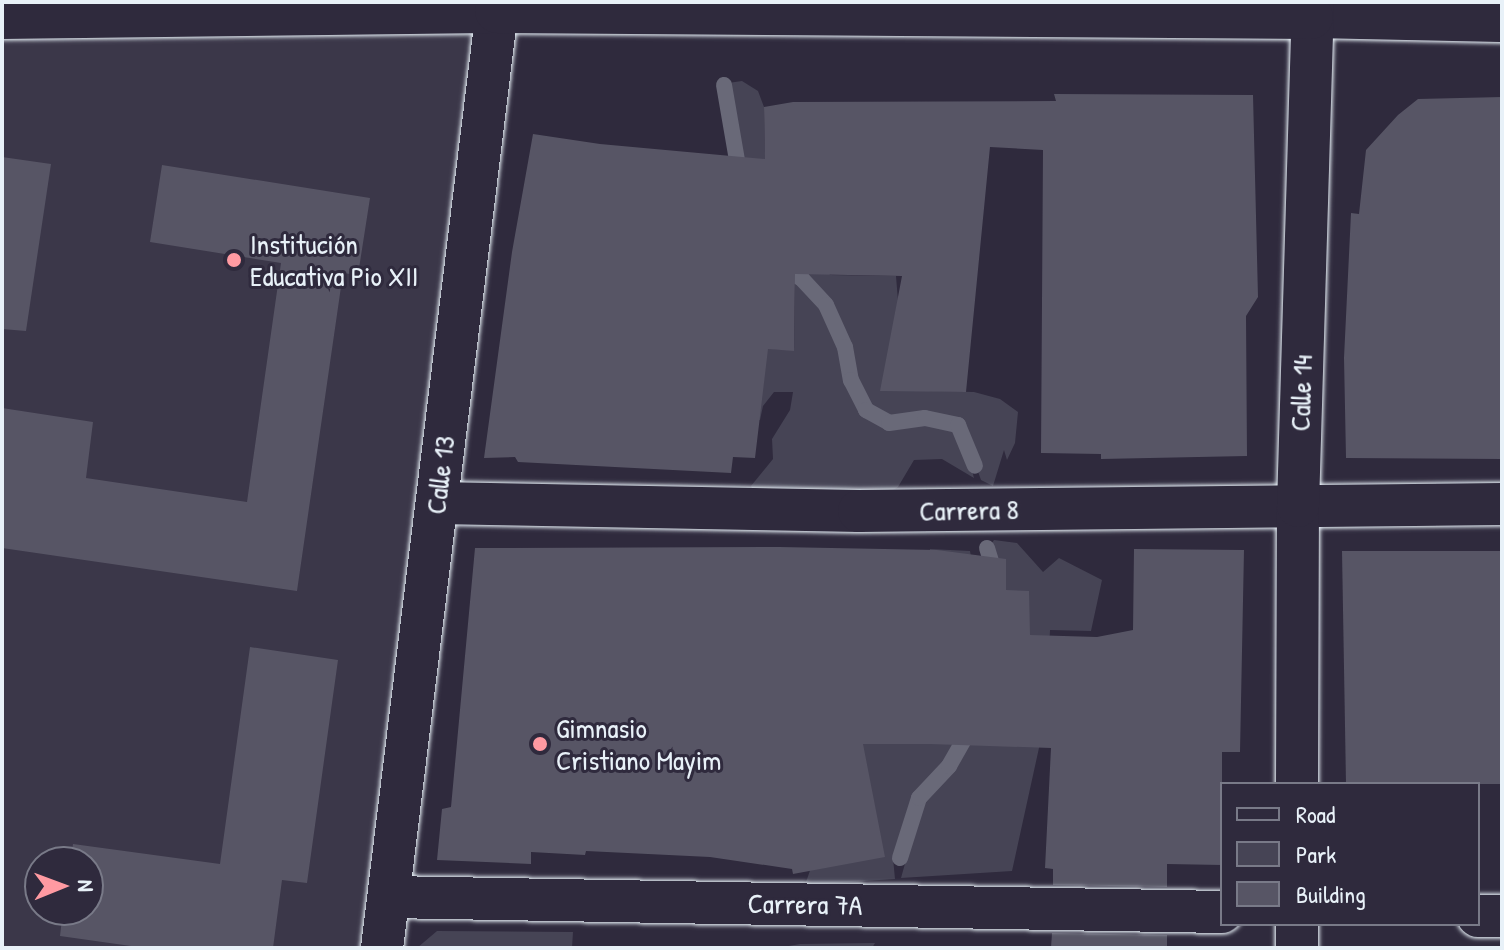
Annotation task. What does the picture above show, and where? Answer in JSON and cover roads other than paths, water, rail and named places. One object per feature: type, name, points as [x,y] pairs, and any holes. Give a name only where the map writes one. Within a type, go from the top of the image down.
[{"type":"street","points":[[2,17],[497,6],[1312,9],[1502,21]]},
{"type":"street","name":"Calle 13","points":[[382,948],[497,6]]},
{"type":"street","name":"Calle 14","points":[[1297,782],[1298,506],[1312,9]]},
{"type":"street","name":"Carrera 8","points":[[437,503],[859,511],[1502,504]]},
{"type":"street","name":"Carrera 7A","points":[[389,897],[1220,912]]},
{"type":"street","points":[[1480,916],[1502,916]]},
{"type":"street","points":[[1297,926],[1297,948]]},
{"type":"waterway","points":[[724,85],[740,178]]},
{"type":"waterway","points":[[777,266],[802,279],[826,305],[845,347],[851,380],[866,410],[889,423],[925,418],[958,425],[975,466]]},
{"type":"waterway","points":[[987,548],[996,577]]},
{"type":"waterway","points":[[900,858],[919,798],[949,766],[970,729]]},
{"type":"place","name":"Institución Educativa Pio XII","points":[[234,260]]},
{"type":"place","name":"Gimnasio Cristiano Mayim","points":[[540,744]]}]
